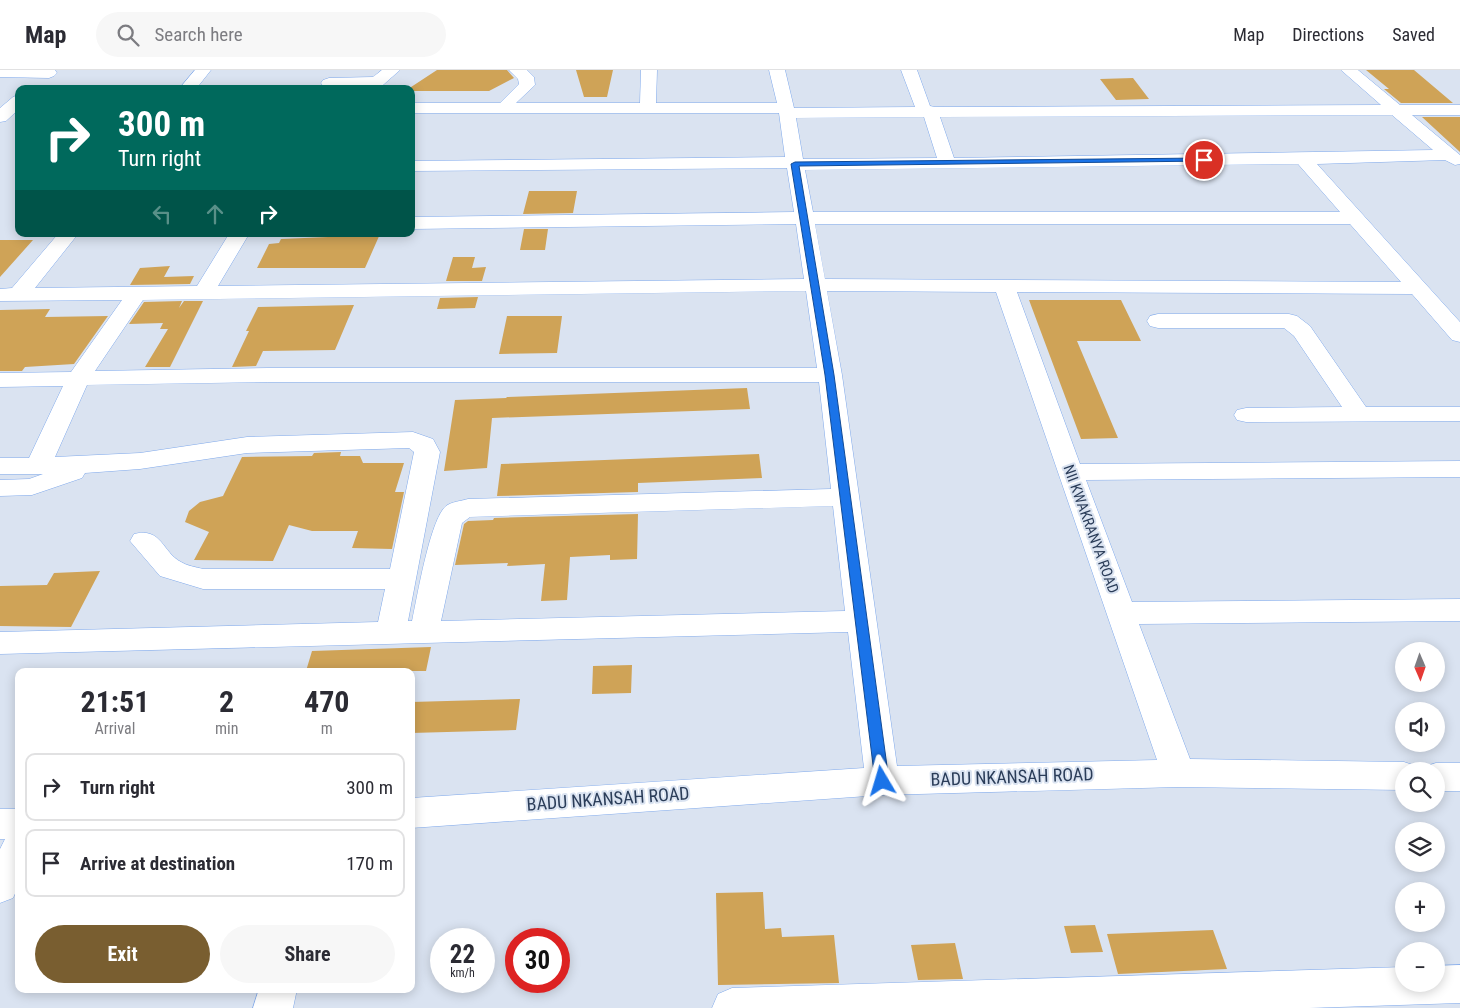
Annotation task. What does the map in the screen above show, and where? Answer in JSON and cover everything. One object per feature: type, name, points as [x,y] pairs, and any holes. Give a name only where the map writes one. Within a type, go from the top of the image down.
[{"type":"street","points":[[191,85],[203,70]]},
{"type":"street","points":[[415,108],[508,103],[527,85],[526,77],[517,70]]},
{"type":"street","points":[[648,109],[649,70]]},
{"type":"street","points":[[777,70],[786,111],[830,375],[882,781]]},
{"type":"street","points":[[909,70],[947,163]]},
{"type":"street","points":[[1349,70],[1455,159]]},
{"type":"street","points":[[0,72],[50,71]]},
{"type":"street","points":[[35,85],[50,71]]},
{"type":"street","points":[[330,81],[373,83],[386,75]]},
{"type":"street","points":[[415,96],[508,103],[648,109],[786,111],[1460,110]]},
{"type":"street","points":[[1,114],[15,103]]},
{"type":"street","points":[[1303,159],[1460,335]]},
{"type":"street","points":[[415,166],[776,162],[795,164],[1455,159]]},
{"type":"street","points":[[415,223],[804,218],[1357,218]]},
{"type":"street","points":[[9,295],[65,237]]},
{"type":"street","points":[[204,292],[237,237]]},
{"type":"street","points":[[9,295],[816,285],[1417,288]]},
{"type":"street","name":"NII KWAKRANYA ROAD","points":[[1004,286],[1178,773]]},
{"type":"street","points":[[38,466],[79,377],[137,293]]},
{"type":"street","points":[[1158,321],[1289,321],[1302,332],[1359,414]]},
{"type":"street","points":[[0,380],[79,377],[830,375]]},
{"type":"street","points":[[1246,415],[1460,414]]},
{"type":"street","points":[[0,466],[91,465],[140,462],[247,445],[413,440],[424,445],[427,452],[392,633]]},
{"type":"street","points":[[0,488],[32,487],[58,479],[91,465]]},
{"type":"street","points":[[1070,472],[1460,469]]},
{"type":"street","points":[[424,632],[449,522],[456,512],[468,508],[846,498]]},
{"type":"street","points":[[144,541],[170,569],[203,579],[402,579]]},
{"type":"street","points":[[1121,613],[1460,610]]},
{"type":"street","points":[[0,643],[862,621]]},
{"type":"street","name":"BADU NKANSAH ROAD","points":[[415,813],[882,781],[1178,773],[1395,776]]},
{"type":"street","points":[[1445,777],[1460,777]]},
{"type":"street","points":[[0,824],[15,824]]},
{"type":"street","points":[[0,886],[15,855]]},
{"type":"street","points":[[732,1008],[1460,984]]},
{"type":"street","points":[[273,1008],[277,993]]},
{"type":"building","points":[[437,70],[507,70],[514,78],[489,91],[415,91],[414,85]]},
{"type":"building","points":[[576,70],[613,70],[607,97],[584,97]]},
{"type":"building","points":[[1366,70],[1414,70],[1453,103],[1401,103],[1384,89],[1389,89]]},
{"type":"building","points":[[1133,78],[1149,99],[1116,100],[1100,79]]},
{"type":"building","points":[[1422,117],[1460,117],[1460,152]]},
{"type":"building","points":[[529,191],[577,191],[573,213],[523,214]]},
{"type":"building","points":[[524,229],[548,229],[545,250],[520,250]]},
{"type":"building","points":[[379,237],[365,268],[257,268],[269,244],[279,243],[281,239]]},
{"type":"building","points":[[0,240],[33,240],[0,277]]},
{"type":"building","points":[[453,257],[475,257],[472,268],[486,267],[482,281],[446,281]]},
{"type":"building","points":[[170,266],[164,277],[194,276],[190,284],[130,285],[140,268]]},
{"type":"building","points":[[478,297],[475,308],[437,309],[440,298]]},
{"type":"building","points":[[1029,300],[1121,300],[1141,341],[1077,341],[1118,438],[1081,439]]},
{"type":"building","points":[[182,301],[179,308],[184,301],[203,301],[170,367],[145,367],[168,329],[160,329],[163,323],[129,324],[144,302]]},
{"type":"building","points":[[354,305],[335,350],[263,351],[256,366],[232,367],[258,307]]},
{"type":"building","points":[[50,309],[45,317],[108,316],[74,364],[25,367],[22,371],[0,371],[0,310]]},
{"type":"building","points":[[507,316],[562,316],[557,353],[499,354]]},
{"type":"building","points":[[747,388],[750,409],[492,418],[487,468],[444,471],[455,400]]},
{"type":"building","points":[[341,452],[340,456],[360,456],[363,463],[404,463],[395,492],[404,492],[392,549],[352,548],[358,531],[312,531],[289,525],[273,561],[194,560],[209,532],[185,522],[189,511],[200,502],[223,496],[242,457],[312,456],[314,453]]},
{"type":"building","points":[[759,454],[762,478],[638,483],[638,492],[497,496],[501,464]]},
{"type":"building","points":[[638,514],[637,559],[610,560],[610,555],[570,557],[567,600],[541,601],[545,564],[507,566],[508,563],[455,565],[464,524],[468,521],[493,520],[494,518]]},
{"type":"building","points":[[100,571],[71,627],[0,626],[0,586],[47,585],[54,573]]},
{"type":"building","points":[[431,647],[426,671],[415,671],[415,668],[307,668],[312,651]]},
{"type":"building","points":[[632,665],[631,693],[592,694],[593,666]]},
{"type":"building","points":[[520,699],[516,730],[415,733],[415,702]]},
{"type":"building","points":[[763,892],[765,929],[781,928],[782,937],[834,935],[839,983],[718,985],[716,893]]},
{"type":"building","points":[[1095,925],[1103,952],[1071,953],[1064,926]]},
{"type":"building","points":[[1213,930],[1227,969],[1118,974],[1107,934]]},
{"type":"building","points":[[955,943],[963,979],[918,980],[911,945]]},
{"type":"route","points":[[882,781],[830,375],[795,164],[1204,160]]}]
